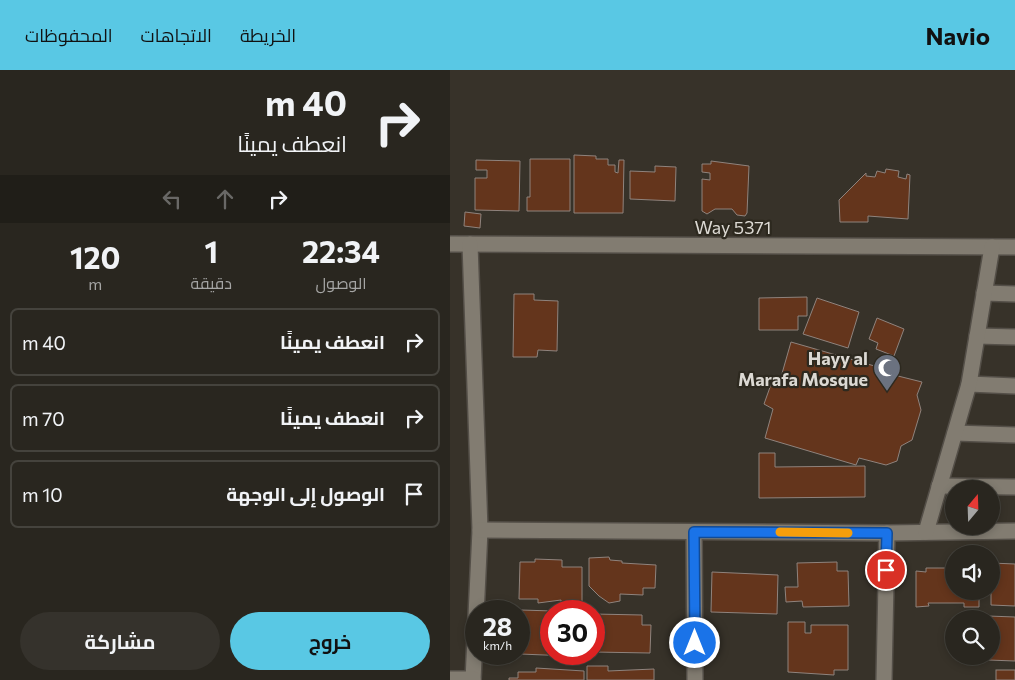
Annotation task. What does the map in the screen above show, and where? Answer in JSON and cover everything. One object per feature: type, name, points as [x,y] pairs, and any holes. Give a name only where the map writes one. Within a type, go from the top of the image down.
[{"type":"street","name":"Way 5371","points":[[450,244],[1015,247]]},
{"type":"street","points":[[450,679],[473,679],[480,530],[470,244]]},
{"type":"street","points":[[926,532],[970,384],[992,247]]},
{"type":"street","points":[[984,294],[1015,294]]},
{"type":"street","points":[[978,336],[1015,337]]},
{"type":"street","points":[[970,384],[1015,386]]},
{"type":"street","points":[[955,433],[1015,435]]},
{"type":"street","points":[[939,486],[1015,487]]},
{"type":"street","points":[[480,530],[887,533],[1015,531]]},
{"type":"street","points":[[694,532],[695,680]]},
{"type":"street","points":[[884,680],[887,533]]},
{"type":"building","points":[[574,155],[596,156],[596,159],[608,159],[608,165],[615,165],[615,172],[618,173],[619,160],[624,160],[623,213],[574,213]]},
{"type":"building","points":[[530,159],[570,159],[570,211],[527,211],[527,197],[530,197]]},
{"type":"building","points":[[476,160],[520,161],[519,211],[475,210],[475,178],[487,178],[487,170],[476,170]]},
{"type":"building","points":[[711,161],[749,166],[747,213],[745,216],[737,215],[732,209],[715,209],[707,214],[702,211],[702,179],[710,180],[710,173],[702,172],[702,164],[711,164]]},
{"type":"building","points":[[655,166],[676,167],[675,201],[630,199],[630,171],[655,172]]},
{"type":"building","points":[[886,169],[899,171],[898,177],[906,179],[907,174],[910,175],[908,219],[868,216],[868,222],[840,222],[839,200],[866,173],[866,176],[875,177],[877,171],[885,173]]},
{"type":"building","points":[[465,212],[481,214],[480,228],[464,226]]},
{"type":"building","points":[[514,294],[534,294],[534,300],[558,301],[557,351],[538,350],[537,357],[513,357]]},
{"type":"building","points":[[807,297],[807,316],[798,316],[798,330],[759,330],[759,298]]},
{"type":"building","points":[[817,298],[859,312],[848,348],[803,334]]},
{"type":"building","points":[[877,318],[904,329],[894,356],[876,349],[878,343],[869,339]]},
{"type":"building","points":[[791,342],[878,367],[878,371],[922,382],[917,395],[921,410],[912,440],[901,446],[897,461],[886,465],[859,458],[856,465],[765,438],[773,409],[764,404],[774,376],[781,377]]},
{"type":"building","points":[[759,453],[775,453],[775,467],[865,466],[865,497],[759,498]]},
{"type":"building","points":[[609,557],[610,560],[622,561],[622,563],[656,565],[655,588],[643,588],[643,595],[620,594],[620,601],[609,603],[589,586],[589,558]]},
{"type":"building","points":[[535,559],[562,560],[562,567],[582,567],[582,600],[540,600],[540,603],[538,603],[538,599],[519,599],[520,562],[535,562]]},
{"type":"building","points":[[837,562],[837,571],[848,571],[849,606],[803,607],[802,601],[786,602],[785,587],[798,587],[797,563]]},
{"type":"building","points":[[1000,563],[1015,564],[1015,606],[991,605],[991,600],[1000,600]]},
{"type":"building","points":[[926,568],[945,568],[945,600],[979,600],[979,607],[964,607],[964,603],[928,603],[929,606],[916,607],[916,571],[926,572]]},
{"type":"building","points":[[712,572],[778,575],[777,614],[711,612]]},
{"type":"building","points":[[530,610],[540,611],[540,655],[530,654]]},
{"type":"building","points":[[605,614],[642,615],[642,625],[651,625],[650,653],[605,652]]},
{"type":"building","points":[[1000,616],[1015,617],[1015,661],[1000,660]]},
{"type":"building","points":[[788,622],[805,622],[805,633],[811,633],[811,625],[848,625],[848,670],[834,670],[834,675],[788,672]]},
{"type":"building","points":[[587,666],[608,666],[608,671],[654,669],[654,680],[587,680]]},
{"type":"building","points":[[536,668],[584,671],[584,680],[509,680],[509,678],[518,678],[518,672],[536,672]]},
{"type":"building","points":[[996,670],[1015,670],[1015,680],[996,680]]},
{"type":"slow traffic","points":[[780,532],[848,533]]},
{"type":"place","name":"Hayy al Marafa Mosque","points":[[887,392]]},
{"type":"route","points":[[695,643],[694,532],[887,533],[886,570]]}]
